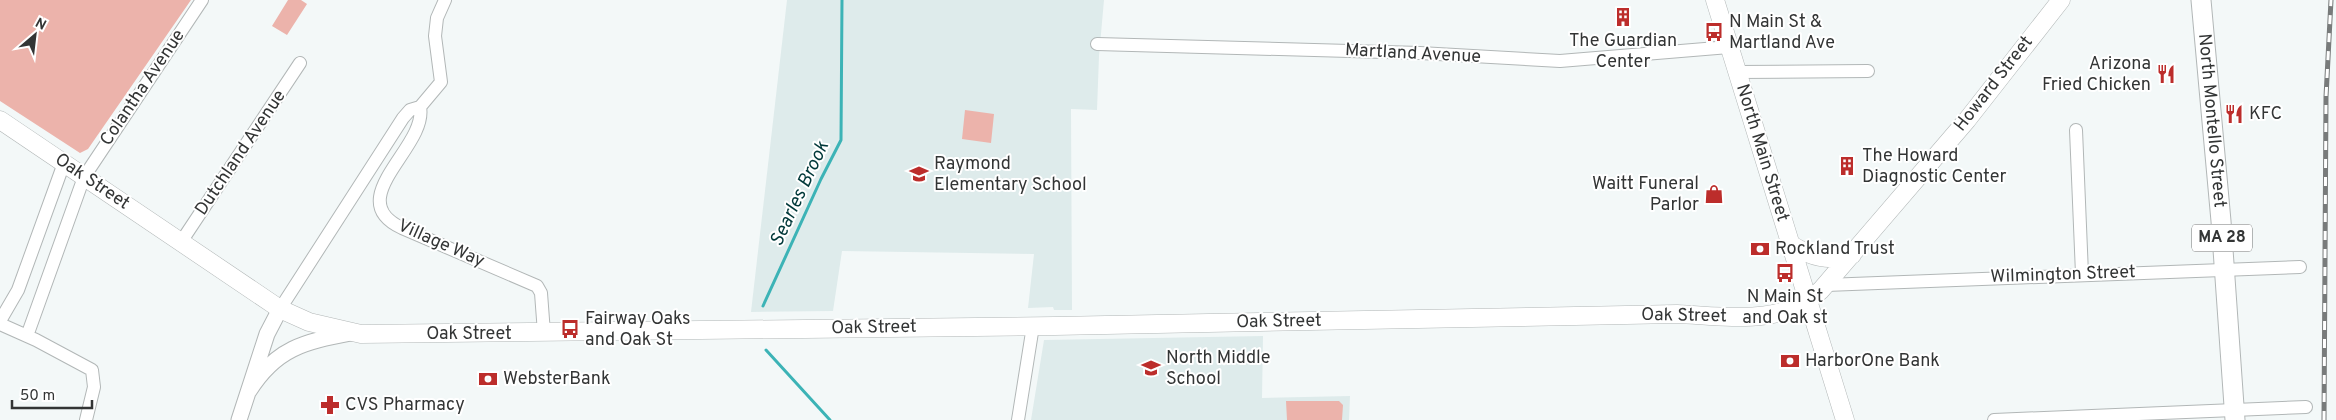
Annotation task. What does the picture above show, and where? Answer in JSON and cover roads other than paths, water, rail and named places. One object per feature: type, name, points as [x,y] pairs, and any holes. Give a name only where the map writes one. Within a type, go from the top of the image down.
[{"type":"main road","name":"North Main Street","points":[[1715,0],[1845,420]]},
{"type":"main road","name":"Howard Street","points":[[1807,302],[1826,285],[1967,120],[2061,0]]},
{"type":"main road","name":"North Montello Street","points":[[2201,0],[2224,270],[2234,415]]},
{"type":"main road","name":"Oak Street","points":[[0,120],[280,309],[309,322],[351,333],[381,335],[1647,315],[1757,316],[1783,313],[1807,302]]},
{"type":"main road","points":[[1790,244],[1804,253],[1824,259],[1852,255]]},
{"type":"street","name":"Colantha Avenue","points":[[27,336],[84,177],[202,0]]},
{"type":"street","points":[[239,420],[267,334],[280,309],[410,110],[420,107],[441,82],[434,36],[437,18],[445,0]]},
{"type":"street","name":"Martland Avenue","points":[[1097,44],[1420,53],[1560,61],[1729,47]]},
{"type":"street","name":"Dutchland Avenue","points":[[181,242],[300,63]]},
{"type":"street","points":[[1737,72],[1868,71]]},
{"type":"street","name":"Village Way","points":[[420,107],[422,117],[417,130],[381,190],[380,205],[382,213],[387,220],[402,228],[537,286],[541,293],[544,333]]},
{"type":"street","points":[[2076,130],[2082,274]]},
{"type":"street","points":[[64,163],[18,290],[0,323],[92,370],[94,387],[86,420]]},
{"type":"street","name":"Wilmington Street","points":[[1826,285],[2300,266]]},
{"type":"street","points":[[1018,420],[1033,326]]},
{"type":"street","points":[[249,391],[268,364],[290,348],[313,340],[351,333]]},
{"type":"street","points":[[1994,420],[2234,415],[2306,407]]},
{"type":"waterway","name":"Searles Brook","points":[[763,306],[821,179],[841,140],[842,0]]},
{"type":"waterway","name":"Searles Brook","points":[[766,350],[830,420]]},
{"type":"railway","points":[[2324,420],[2326,97],[2331,0]]},
{"type":"place","name":"The Guardian Center","points":[[1623,17]]},
{"type":"place","name":"N Main St & Martland Ave","points":[[1714,32]]},
{"type":"place","name":"Arizona Fried Chicken","points":[[2166,74]]},
{"type":"place","name":"KFC","points":[[2234,114]]},
{"type":"place","name":"The Howard Diagnostic Center","points":[[1847,166]]},
{"type":"place","name":"Raymond Elementary School","points":[[919,174]]},
{"type":"place","name":"Waitt Funeral Parlor","points":[[1714,194]]},
{"type":"place","name":"Rockland Trust","points":[[1760,249]]},
{"type":"place","name":"N Main St and Oak st","points":[[1785,273]]},
{"type":"place","name":"Fairway Oaks and Oak St","points":[[570,329]]},
{"type":"place","name":"HarborOne Bank","points":[[1790,361]]},
{"type":"place","name":"North Middle School","points":[[1151,368]]},
{"type":"place","name":"WebsterBank","points":[[488,379]]},
{"type":"place","name":"CVS Pharmacy","points":[[330,405]]}]
